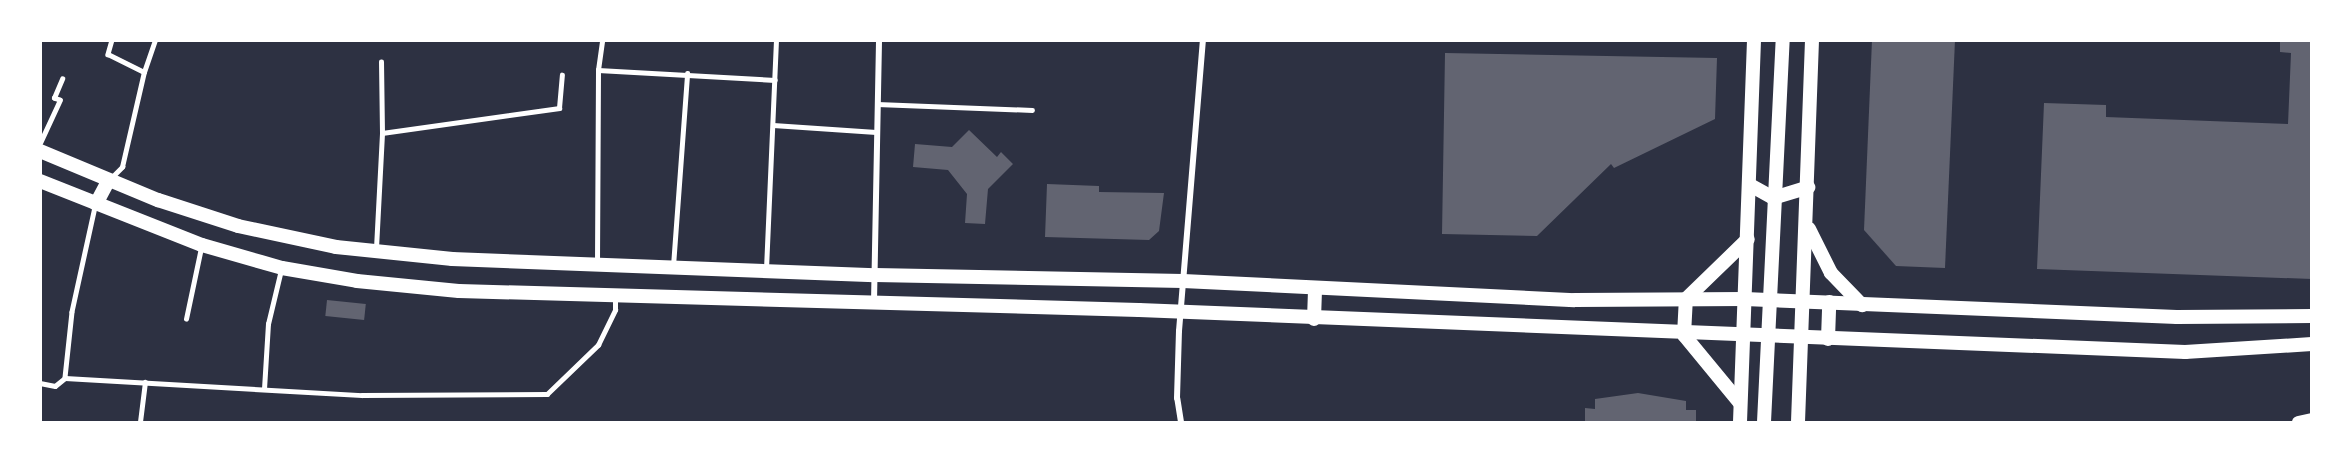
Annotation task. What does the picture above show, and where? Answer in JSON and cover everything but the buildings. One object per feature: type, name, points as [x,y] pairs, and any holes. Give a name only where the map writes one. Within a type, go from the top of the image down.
[{"type":"main road","points":[[1740,423],[1754,40]]},
{"type":"main road","points":[[1764,423],[1783,40]]},
{"type":"main road","points":[[1798,423],[1812,40]]},
{"type":"main road","points":[[40,151],[110,180],[238,226],[376,252],[597,266],[875,275],[1183,281],[1575,300],[1745,298],[1862,305],[2177,317],[2312,316]]},
{"type":"main road","points":[[96,204],[110,180]]},
{"type":"main road","points":[[40,181],[202,245],[282,268],[357,281],[459,291],[874,302],[1684,335],[2185,352],[2312,344]]},
{"type":"main road","points":[[1750,185],[1773,198],[1808,187]]},
{"type":"main road","points":[[1807,226],[1831,273],[1862,305]]},
{"type":"main road","points":[[1740,403],[1684,335],[1686,299],[1748,239]]},
{"type":"main road","points":[[1314,319],[1315,289]]},
{"type":"main road","points":[[1828,339],[1829,302]]},
{"type":"main road","points":[[2298,423],[2312,419]]},
{"type":"street","points":[[874,302],[879,40]]},
{"type":"street","points":[[1181,423],[1177,398],[1181,313],[1203,40]]},
{"type":"lane","points":[[112,40],[108,54],[144,72]]},
{"type":"lane","points":[[110,180],[122,167],[144,72],[155,40]]},
{"type":"lane","points":[[597,266],[598,70],[602,40]]},
{"type":"lane","points":[[766,270],[776,40]]},
{"type":"lane","points":[[376,252],[382,133],[381,62]]},
{"type":"lane","points":[[598,70],[775,80]]},
{"type":"lane","points":[[673,268],[687,74]]},
{"type":"lane","points":[[382,133],[559,108],[562,75]]},
{"type":"lane","points":[[40,143],[60,100],[54,98],[62,79]]},
{"type":"lane","points":[[877,104],[1032,110]]},
{"type":"lane","points":[[773,125],[876,132]]},
{"type":"lane","points":[[65,378],[72,312],[96,204]]},
{"type":"lane","points":[[186,319],[202,245]]},
{"type":"lane","points":[[264,389],[268,324],[282,268]]},
{"type":"lane","points":[[40,383],[54,386],[65,378],[362,395],[547,394],[598,345],[615,310],[615,295]]},
{"type":"lane","points":[[140,423],[145,382]]}]
